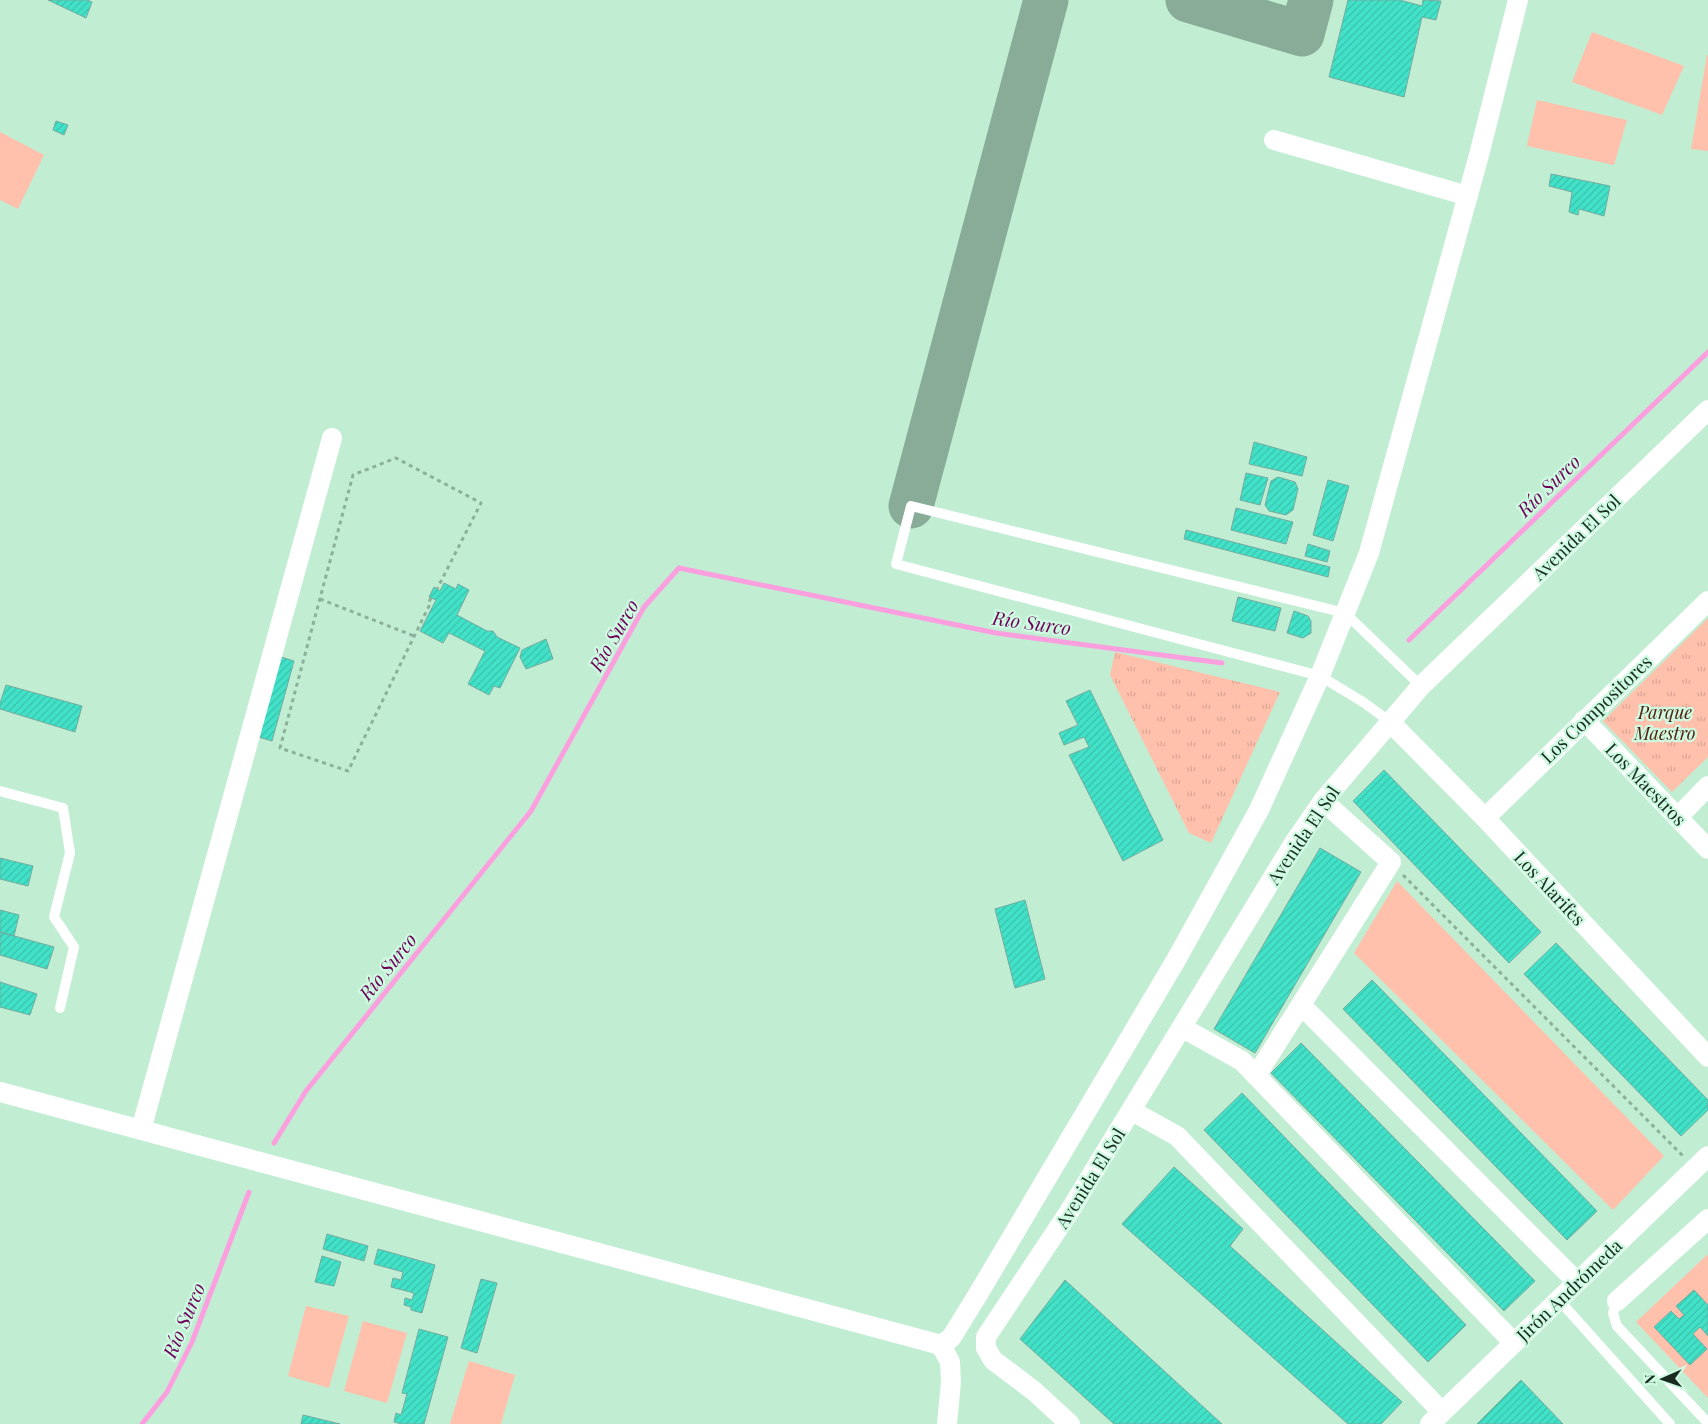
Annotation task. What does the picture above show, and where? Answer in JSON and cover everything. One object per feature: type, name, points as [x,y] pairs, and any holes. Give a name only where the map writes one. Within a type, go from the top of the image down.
[{"type":"street","points":[[941,1346],[951,1338],[977,1296],[1176,960],[1259,810],[1320,676],[1369,553],[1468,196],[1518,0]]},
{"type":"street","points":[[1274,140],[1468,196]]},
{"type":"street","name":"Avenida El Sol","points":[[1070,1424],[1034,1391],[994,1360],[986,1348],[988,1331],[1052,1239],[1183,1028],[1294,843],[1323,801],[1421,686],[1708,410]]},
{"type":"street","points":[[142,1130],[332,438]]},
{"type":"street","name":"Los Compositores","points":[[1485,818],[1708,601]]},
{"type":"street","name":"Los Maestros","points":[[1584,720],[1708,849]]},
{"type":"street","name":"Los Alarifes","points":[[1390,721],[1485,818],[1708,1057]]},
{"type":"street","points":[[1678,817],[1708,786]]},
{"type":"street","points":[[1256,1076],[1390,862],[1323,801]]},
{"type":"street","points":[[1301,1005],[1577,1282]]},
{"type":"street","points":[[1183,1028],[1242,1061],[1514,1343]]},
{"type":"street","points":[[0,1092],[941,1346],[950,1362],[951,1382],[947,1424]]},
{"type":"street","points":[[1132,1111],[1177,1136],[1436,1418]]},
{"type":"street","name":"Jirón Andrómeda","points":[[1436,1418],[1702,1162]]},
{"type":"street","points":[[1617,1301],[1708,1219]]},
{"type":"lane","points":[[1390,721],[1320,676],[896,564],[911,506],[1345,613],[1421,686]]},
{"type":"lane","points":[[0,791],[63,808],[70,853],[54,916],[74,947],[60,1008]]},
{"type":"lane","points":[[1559,1300],[1670,1424]]},
{"type":"lane","points":[[1617,1301],[1613,1313],[1617,1326],[1708,1423]]},
{"type":"path","points":[[431,598],[430,604],[348,772],[280,748],[353,475],[396,458],[481,503],[437,589]]},
{"type":"path","points":[[320,599],[414,636]]},
{"type":"path","points":[[1390,862],[1702,1162]]},
{"type":"green space","points":[[1592,32],[1684,66],[1662,115],[1572,82]]},
{"type":"green space","points":[[1708,55],[1708,151],[1691,149]]},
{"type":"green space","points":[[1537,100],[1627,120],[1614,165],[1527,146]]},
{"type":"green space","points":[[0,132],[44,155],[18,209],[0,200]]},
{"type":"green space","name":"Parque Maestro","points":[[1708,618],[1708,757],[1672,792],[1603,721]]},
{"type":"green space","points":[[1115,652],[1280,692],[1211,843],[1189,833],[1110,675]]},
{"type":"green space","points":[[1397,881],[1664,1156],[1613,1210],[1354,953]]},
{"type":"green space","points":[[1708,1254],[1708,1398],[1636,1322]]},
{"type":"green space","points":[[306,1306],[349,1316],[329,1388],[288,1376]]},
{"type":"green space","points":[[363,1321],[407,1333],[387,1403],[344,1391]]},
{"type":"green space","points":[[469,1361],[515,1375],[501,1424],[450,1424]]},
{"type":"building","points":[[48,0],[87,0],[92,2],[86,18]]},
{"type":"building","points":[[1348,0],[1400,0],[1422,6],[1423,0],[1441,1],[1436,20],[1422,17],[1404,97],[1329,77]]},
{"type":"building","points":[[56,121],[68,125],[64,135],[53,130]]},
{"type":"building","points":[[1551,174],[1610,186],[1604,216],[1579,209],[1578,215],[1569,212],[1572,192],[1549,186]]},
{"type":"building","points":[[1254,442],[1307,457],[1302,476],[1249,464]]},
{"type":"building","points":[[1246,473],[1268,478],[1260,505],[1240,500]]},
{"type":"building","points":[[1278,477],[1295,482],[1298,489],[1293,510],[1286,515],[1269,511],[1265,505],[1271,481]]},
{"type":"building","points":[[1328,480],[1349,486],[1333,541],[1313,535]]},
{"type":"building","points":[[1236,508],[1293,522],[1286,544],[1231,530]]},
{"type":"building","points":[[1186,530],[1330,567],[1328,577],[1184,539]]},
{"type":"building","points":[[1308,544],[1330,551],[1327,562],[1305,556]]},
{"type":"building","points":[[444,583],[456,589],[458,584],[469,590],[457,615],[487,631],[493,631],[497,637],[520,648],[500,688],[494,686],[489,695],[468,684],[485,651],[449,633],[443,643],[420,631],[436,600],[429,597],[434,587],[440,591]]},
{"type":"building","points":[[1238,597],[1281,608],[1275,631],[1232,621]]},
{"type":"building","points":[[1294,611],[1308,616],[1311,621],[1311,633],[1303,638],[1287,633]]},
{"type":"building","points":[[546,639],[553,659],[526,669],[520,657],[522,650]]},
{"type":"building","points":[[278,656],[294,661],[272,741],[255,736]]},
{"type":"building","points":[[6,685],[82,706],[75,732],[0,709]]},
{"type":"building","points":[[1090,690],[1163,840],[1123,861],[1069,755],[1089,747],[1084,737],[1064,745],[1059,733],[1078,725],[1066,701]]},
{"type":"building","points":[[1384,770],[1541,932],[1509,963],[1353,801]]},
{"type":"building","points":[[1320,848],[1361,872],[1255,1053],[1214,1029]]},
{"type":"building","points":[[0,858],[33,866],[28,886],[0,879]]},
{"type":"building","points":[[1025,900],[1045,979],[1015,988],[995,909]]},
{"type":"building","points":[[0,910],[19,915],[14,936],[0,932]]},
{"type":"building","points":[[0,932],[54,947],[47,969],[0,955]]},
{"type":"building","points":[[1556,943],[1708,1100],[1708,1110],[1681,1136],[1524,974]]},
{"type":"building","points":[[1372,980],[1597,1211],[1567,1240],[1343,1009]]},
{"type":"building","points":[[0,982],[37,994],[30,1015],[0,1007]]},
{"type":"building","points":[[1301,1043],[1535,1281],[1504,1311],[1271,1073]]},
{"type":"building","points":[[1242,1093],[1466,1325],[1428,1362],[1204,1130]]},
{"type":"building","points":[[1174,1167],[1243,1229],[1230,1246],[1402,1402],[1381,1424],[1348,1424],[1122,1224]]},
{"type":"building","points":[[327,1234],[368,1246],[364,1261],[323,1249]]},
{"type":"building","points":[[378,1249],[435,1265],[422,1313],[411,1310],[411,1307],[404,1305],[405,1298],[412,1300],[414,1293],[391,1287],[393,1278],[401,1280],[403,1272],[374,1264]]},
{"type":"building","points":[[322,1256],[341,1262],[334,1286],[315,1282]]},
{"type":"building","points":[[481,1279],[497,1283],[477,1353],[461,1348]]},
{"type":"building","points":[[1065,1280],[1222,1424],[1114,1424],[1020,1339]]},
{"type":"building","points":[[1694,1290],[1708,1305],[1708,1336],[1700,1327],[1693,1334],[1707,1349],[1690,1365],[1654,1327],[1671,1311],[1679,1319],[1684,1315],[1676,1306]]},
{"type":"building","points":[[419,1329],[448,1337],[424,1424],[402,1424],[394,1422],[396,1413],[401,1415],[407,1394],[402,1393]]},
{"type":"building","points":[[1521,1380],[1563,1424],[1477,1424]]},
{"type":"building","points":[[303,1415],[340,1424],[301,1424]]},
{"type":"waterway","name":"Río Surco","points":[[1409,640],[1708,352]]},
{"type":"waterway","name":"Río Surco","points":[[274,1143],[306,1091],[531,811],[644,607],[679,568],[996,633],[1222,663]]},
{"type":"waterway","name":"Río Surco","points":[[142,1424],[167,1392],[192,1342],[249,1192]]},
{"type":"taxiway","points":[[911,506],[1046,0]]},
{"type":"taxiway","points":[[1188,0],[1302,34],[1311,0]]}]
